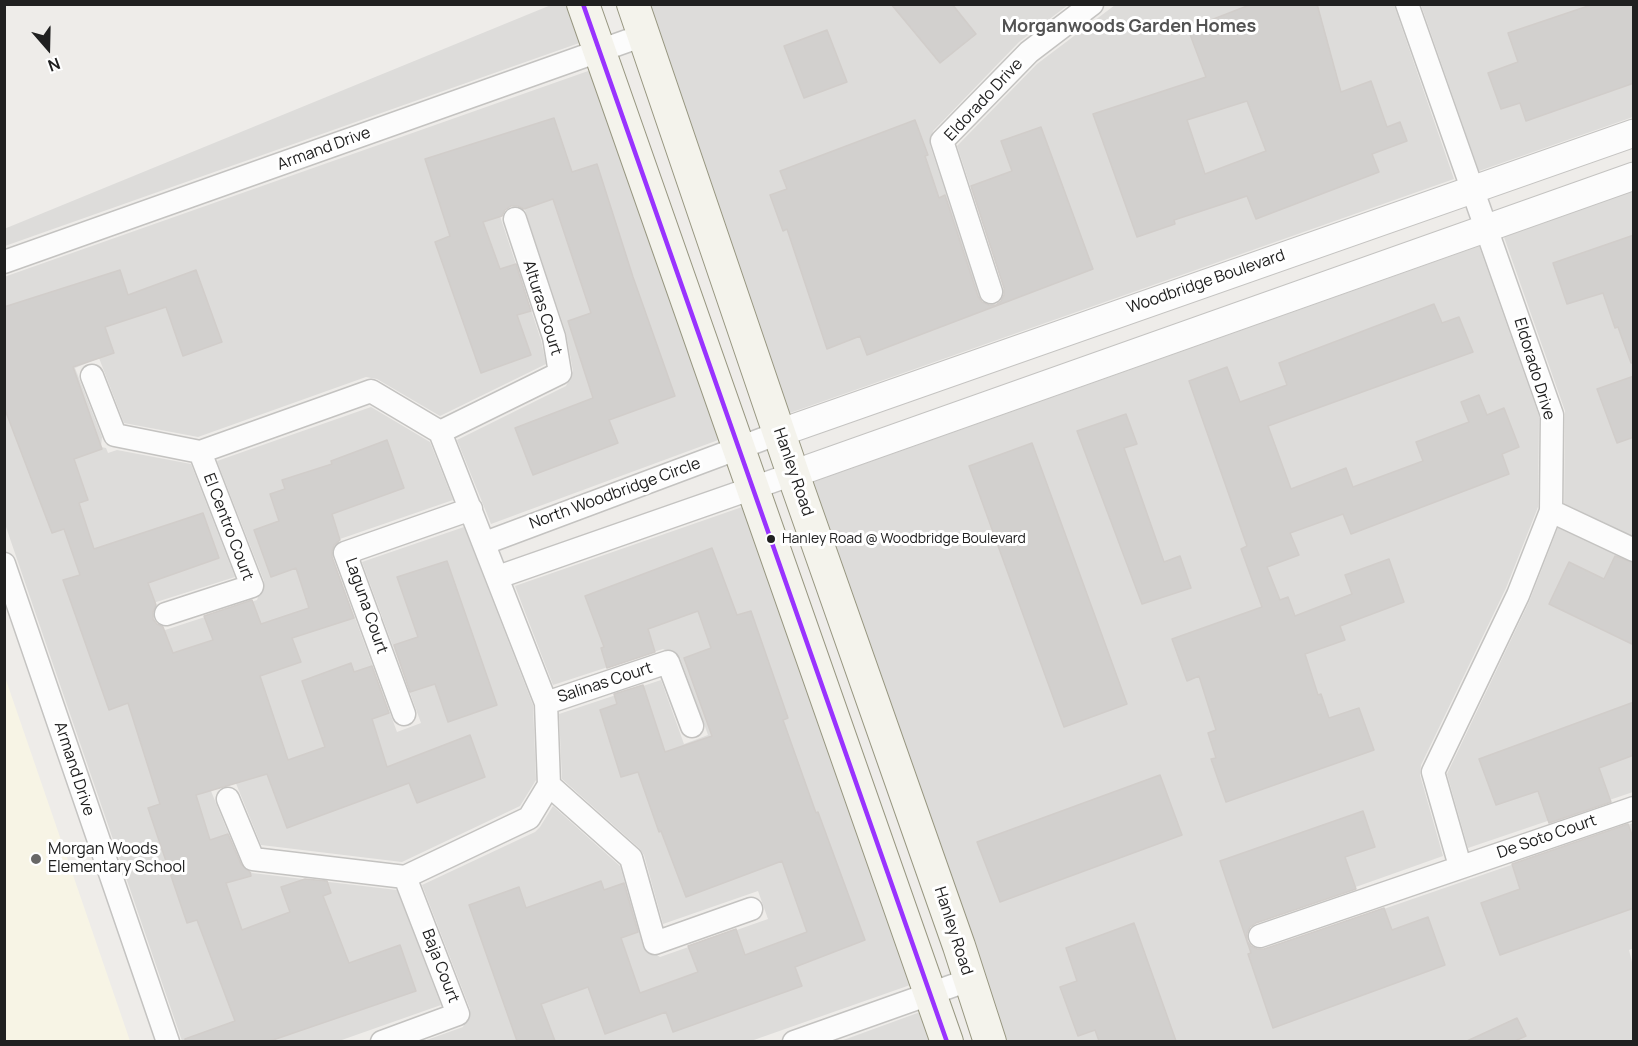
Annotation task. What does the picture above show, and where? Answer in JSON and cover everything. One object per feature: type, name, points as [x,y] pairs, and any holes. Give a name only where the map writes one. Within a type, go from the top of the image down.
[{"type":"main road","points":[[583,4],[947,1041]]},
{"type":"main road","name":"Hanley Road","points":[[633,4],[990,1041]]},
{"type":"street","name":"Eldorado Drive","points":[[991,292],[942,141],[1029,52],[1092,4]]},
{"type":"street","name":"Eldorado Drive","points":[[1407,4],[1552,415],[1551,511],[1518,595],[1432,772],[1460,866]]},
{"type":"street","name":"Armand Drive","points":[[4,262],[644,35]]},
{"type":"street","name":"Woodbridge Boulevard","points":[[779,433],[1471,188],[1634,133]]},
{"type":"street","points":[[498,577],[753,489],[1634,176]]},
{"type":"street","name":"Alturas Court","points":[[440,432],[560,373],[554,337],[514,219]]},
{"type":"street","points":[[92,376],[115,435],[200,452],[371,391],[440,432],[546,703],[549,785],[529,818],[405,877],[253,859],[228,800]]},
{"type":"street","name":"North Woodbridge Circle","points":[[483,539],[779,433]]},
{"type":"street","name":"El Centro Court","points":[[166,614],[252,586],[200,452]]},
{"type":"street","name":"Laguna Court","points":[[404,714],[345,553],[471,509]]},
{"type":"street","points":[[1551,511],[1634,550]]},
{"type":"street","name":"Armand Drive","points":[[4,564],[168,1041]]},
{"type":"street","name":"Salinas Court","points":[[546,703],[668,662],[692,726]]},
{"type":"street","points":[[549,785],[632,858],[655,943],[751,909]]},
{"type":"street","name":"De Soto Court","points":[[1260,936],[1634,808]]},
{"type":"street","name":"Baja Court","points":[[382,1041],[458,1014],[405,877]]},
{"type":"street","points":[[794,1041],[969,980]]},
{"type":"shaded area","points":[[551,5],[569,5],[582,42],[5,246],[4,229]]},
{"type":"shaded area","points":[[647,5],[1068,5],[1019,42],[933,131],[930,145],[984,309],[1008,301],[957,146],[1037,64],[1115,5],[1394,5],[1454,179],[787,414]]},
{"type":"shaded area","points":[[1421,5],[1633,5],[1633,117],[1479,171]]},
{"type":"shaded area","points":[[591,70],[721,439],[491,524],[457,440],[566,386],[573,371],[566,333],[522,201],[498,210],[541,340],[546,364],[440,416],[377,379],[366,377],[198,437],[124,423],[99,358],[75,368],[102,437],[101,447],[106,448],[108,453],[117,450],[191,464],[235,577],[150,604],[159,632],[257,600],[264,581],[217,461],[371,407],[430,442],[453,500],[340,539],[333,558],[397,732],[421,723],[362,562],[464,527],[533,705],[536,780],[520,806],[402,862],[261,845],[235,781],[211,791],[241,864],[252,873],[397,890],[441,1005],[339,1041],[182,1041],[5,524],[4,277]]},
{"type":"shaded area","points":[[1633,191],[1633,792],[1468,848],[1447,774],[1529,602],[1564,512],[1565,411],[1504,237]]},
{"type":"shaded area","points":[[1479,246],[1539,416],[1538,507],[1506,588],[1421,765],[1420,775],[1443,856],[1243,927],[1253,954],[1633,823],[1634,948],[1629,950],[1633,966],[1633,1041],[1005,1041],[810,483]]},
{"type":"shaded area","points":[[745,506],[913,984],[751,1041],[424,1041],[463,1027],[470,1009],[422,885],[535,832],[553,806],[620,866],[643,946],[660,957],[768,919],[758,891],[663,924],[644,855],[562,779],[559,714],[661,680],[684,744],[708,735],[680,658],[663,649],[553,685],[515,586]]},
{"type":"shaded area","name":"Morgan Woods Elementary School","points":[[5,677],[130,1041],[5,1041]]},
{"type":"shaded area","points":[[923,1011],[934,1042],[838,1042]]},
{"type":"building","points":[[891,4],[952,4],[976,34],[940,63]]},
{"type":"building","points":[[1252,4],[1317,4],[1341,92],[1371,81],[1387,127],[1400,122],[1407,141],[1372,154],[1379,172],[1256,219],[1247,196],[1174,220],[1175,224],[1137,237],[1093,114],[1206,77],[1188,29]],"holes":[[[1247,101],[1266,151],[1205,174],[1187,120]]]},
{"type":"building","points":[[1594,4],[1634,4],[1634,83],[1526,121],[1520,103],[1501,109],[1488,73],[1518,62],[1508,33]]},
{"type":"building","points":[[827,30],[847,82],[804,98],[784,46]]},
{"type":"building","points":[[554,118],[572,172],[597,164],[633,277],[675,396],[609,420],[618,443],[533,475],[515,428],[593,398],[568,321],[591,313],[553,199],[524,209],[511,206],[502,216],[483,222],[500,269],[516,264],[531,311],[517,315],[531,355],[481,373],[435,242],[450,236],[425,159]]},
{"type":"building","points":[[915,120],[928,155],[925,156],[939,198],[945,195],[978,296],[982,302],[996,305],[1004,295],[1004,288],[971,186],[1012,171],[1001,141],[1041,127],[1093,269],[867,355],[860,336],[827,349],[787,229],[783,231],[770,195],[787,189],[780,171]]},
{"type":"building","points":[[1634,235],[1634,363],[1631,363],[1618,327],[1615,328],[1603,293],[1567,304],[1553,263]]},
{"type":"building","points":[[120,270],[128,295],[196,270],[222,342],[183,356],[166,307],[105,327],[114,353],[73,367],[102,449],[74,459],[88,500],[79,503],[94,549],[203,513],[219,558],[148,583],[156,605],[153,619],[163,627],[173,653],[213,640],[204,616],[252,600],[261,624],[309,608],[296,568],[271,577],[254,530],[279,521],[270,494],[285,489],[282,480],[332,464],[331,461],[387,440],[404,488],[332,514],[340,540],[334,545],[332,557],[354,618],[292,638],[301,662],[260,676],[288,760],[325,747],[302,681],[351,663],[354,672],[372,666],[389,713],[372,719],[387,767],[470,735],[485,777],[417,803],[409,783],[287,828],[267,774],[196,795],[210,840],[228,834],[241,864],[250,872],[251,876],[226,883],[242,930],[290,912],[281,887],[305,879],[327,881],[331,893],[323,896],[349,963],[400,945],[416,991],[270,1041],[185,1041],[185,1039],[235,1021],[197,920],[187,923],[148,808],[160,804],[128,703],[109,710],[63,580],[80,575],[64,529],[52,533],[4,407],[4,307]]},
{"type":"building","points":[[1434,304],[1442,323],[1459,317],[1473,352],[1268,426],[1291,489],[1346,468],[1353,487],[1423,461],[1416,442],[1469,422],[1461,402],[1479,395],[1487,415],[1504,408],[1519,447],[1502,454],[1509,474],[1351,534],[1343,514],[1290,533],[1299,555],[1267,567],[1280,600],[1288,597],[1295,616],[1352,594],[1345,575],[1389,559],[1404,602],[1340,626],[1345,640],[1305,654],[1318,695],[1321,694],[1329,718],[1359,708],[1374,750],[1226,802],[1211,759],[1216,758],[1208,733],[1216,730],[1199,676],[1187,681],[1172,639],[1262,607],[1241,549],[1247,546],[1189,381],[1227,367],[1240,402],[1287,385],[1279,363]]},
{"type":"building","points":[[1634,376],[1634,437],[1617,443],[1597,389]]},
{"type":"building","points":[[1126,414],[1137,444],[1124,448],[1164,562],[1180,556],[1191,588],[1142,604],[1077,431]]},
{"type":"building","points":[[1032,443],[1127,704],[1064,727],[969,466]]},
{"type":"building","points":[[712,548],[737,615],[751,611],[788,718],[783,720],[865,940],[795,967],[802,986],[673,1032],[666,1012],[605,1034],[588,987],[541,1004],[555,1041],[517,1041],[469,905],[519,887],[526,908],[601,881],[604,890],[624,883],[638,932],[621,938],[640,993],[698,972],[688,946],[736,929],[745,955],[807,932],[782,861],[686,897],[661,831],[659,832],[638,772],[621,777],[600,710],[617,704],[614,694],[643,685],[665,752],[712,736],[684,658],[711,648],[698,611],[648,629],[655,652],[607,668],[601,648],[604,647],[585,596]]},
{"type":"building","points":[[1615,556],[1634,563],[1634,645],[1549,604],[1569,562],[1604,579]]},
{"type":"building","points":[[447,561],[497,705],[448,722],[435,684],[410,692],[394,645],[418,637],[397,577]]},
{"type":"building","points":[[1634,702],[1634,755],[1599,768],[1611,802],[1549,823],[1538,791],[1496,805],[1479,759]]},
{"type":"building","points":[[1160,775],[1182,835],[1000,902],[977,842]]},
{"type":"building","points":[[1363,811],[1375,847],[1345,857],[1356,889],[1256,923],[1247,933],[1247,941],[1257,949],[1264,949],[1384,908],[1392,930],[1428,917],[1445,965],[1273,1028],[1220,861]]},
{"type":"building","points":[[1628,824],[1634,840],[1634,908],[1500,955],[1481,903],[1520,889],[1512,864]]},
{"type":"building","points":[[1134,923],[1176,1041],[1099,1041],[1095,1030],[1078,1036],[1060,987],[1077,981],[1066,948]]},
{"type":"building","points":[[1517,1018],[1526,1036],[1515,1041],[1467,1041]]},
{"type":"transit line","points":[[583,4],[947,1042]]},
{"type":"place","name":"Hanley Road @ Woodbridge Boulevard","points":[[771,539]]},
{"type":"place","name":"Morgan Woods Elementary School","points":[[36,859]]},
{"type":"district","name":"Morganwoods Garden Homes","points":[[1129,27]]}]
